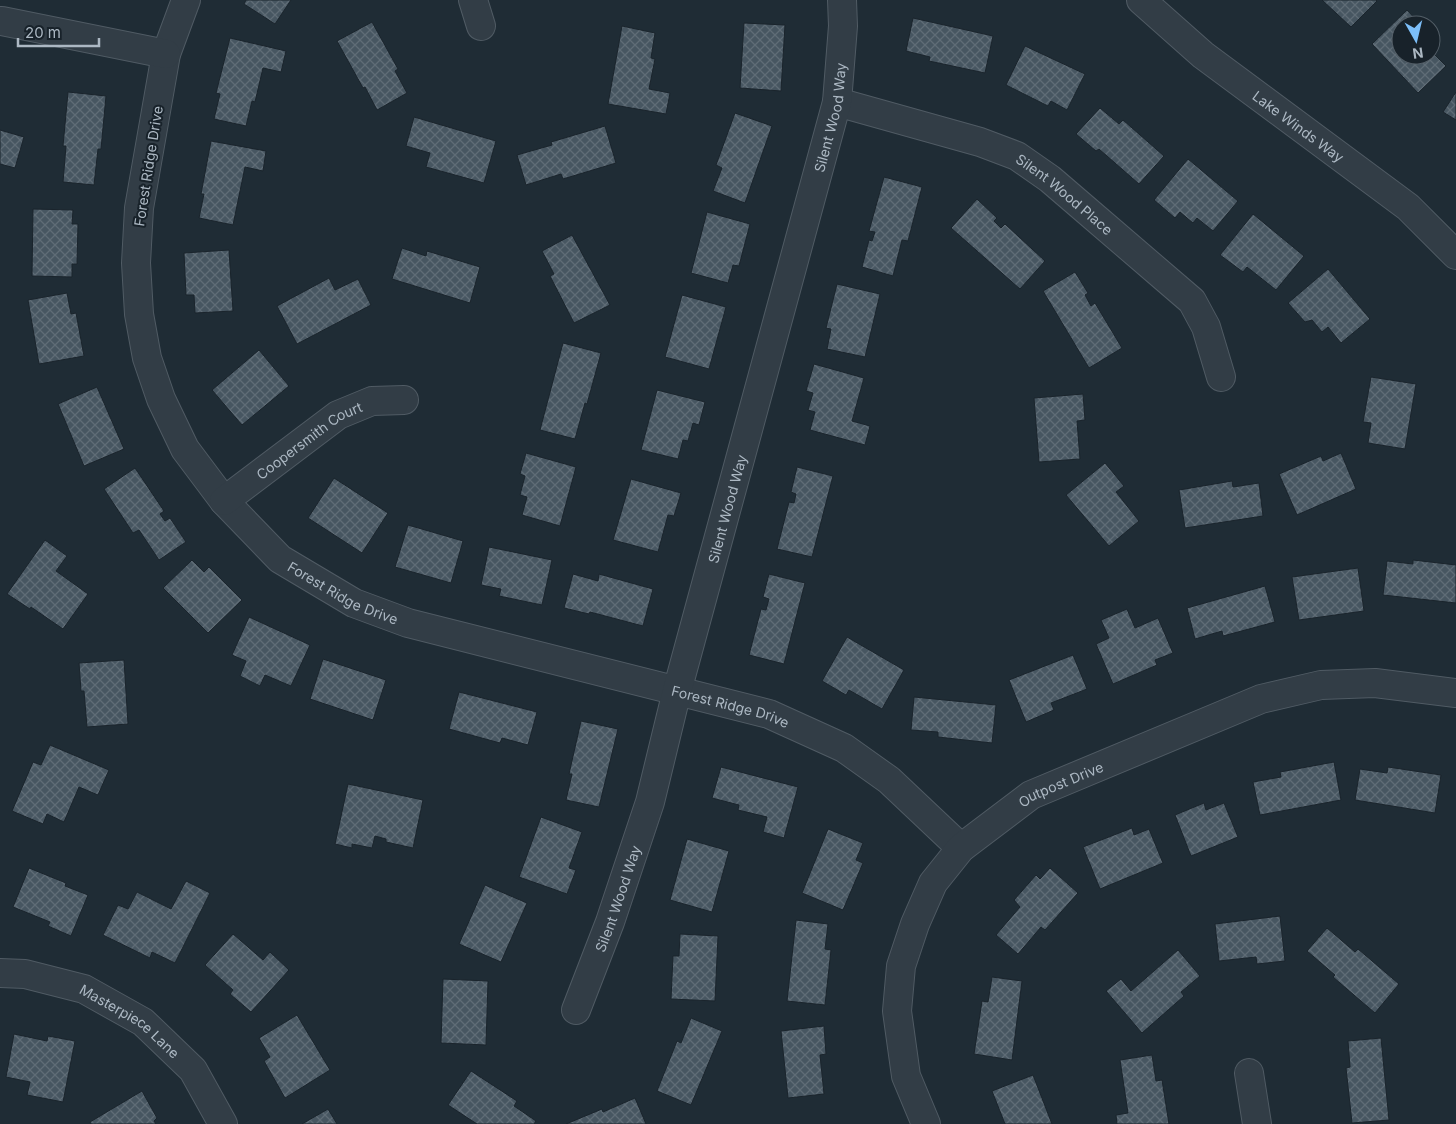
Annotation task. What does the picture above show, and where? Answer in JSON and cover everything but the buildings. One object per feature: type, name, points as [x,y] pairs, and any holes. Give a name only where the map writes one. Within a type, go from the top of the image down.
[{"type":"street","name":"Forest Ridge Drive","points":[[186,0],[166,54],[139,208],[136,263],[139,314],[148,358],[161,400],[185,449],[224,502],[280,559],[354,603],[408,623],[769,714],[844,748],[889,780],[961,848]]},
{"type":"street","points":[[473,0],[481,26]]},
{"type":"street","name":"Silent Wood Way","points":[[576,1010],[610,922],[650,802],[677,691],[837,102],[843,26],[842,0]]},
{"type":"street","name":"Lake Winds Way","points":[[1141,0],[1203,56],[1408,207],[1456,255]]},
{"type":"street","points":[[2,21],[166,54]]},
{"type":"street","name":"Silent Wood Place","points":[[837,102],[980,142],[1017,156],[1050,179],[1192,301],[1206,327],[1221,377]]},
{"type":"street","name":"Coopersmith Court","points":[[224,502],[338,415],[372,401],[404,400]]},
{"type":"street","name":"Outpost Drive","points":[[926,1124],[906,1076],[897,1011],[901,966],[915,924],[933,883],[961,848],[1031,795],[1261,698],[1321,685],[1375,682],[1456,693]]},
{"type":"street","name":"Masterpiece Lane","points":[[0,973],[25,974],[84,989],[143,1022],[193,1070],[223,1124]]},
{"type":"street","points":[[1249,1073],[1257,1124]]}]
